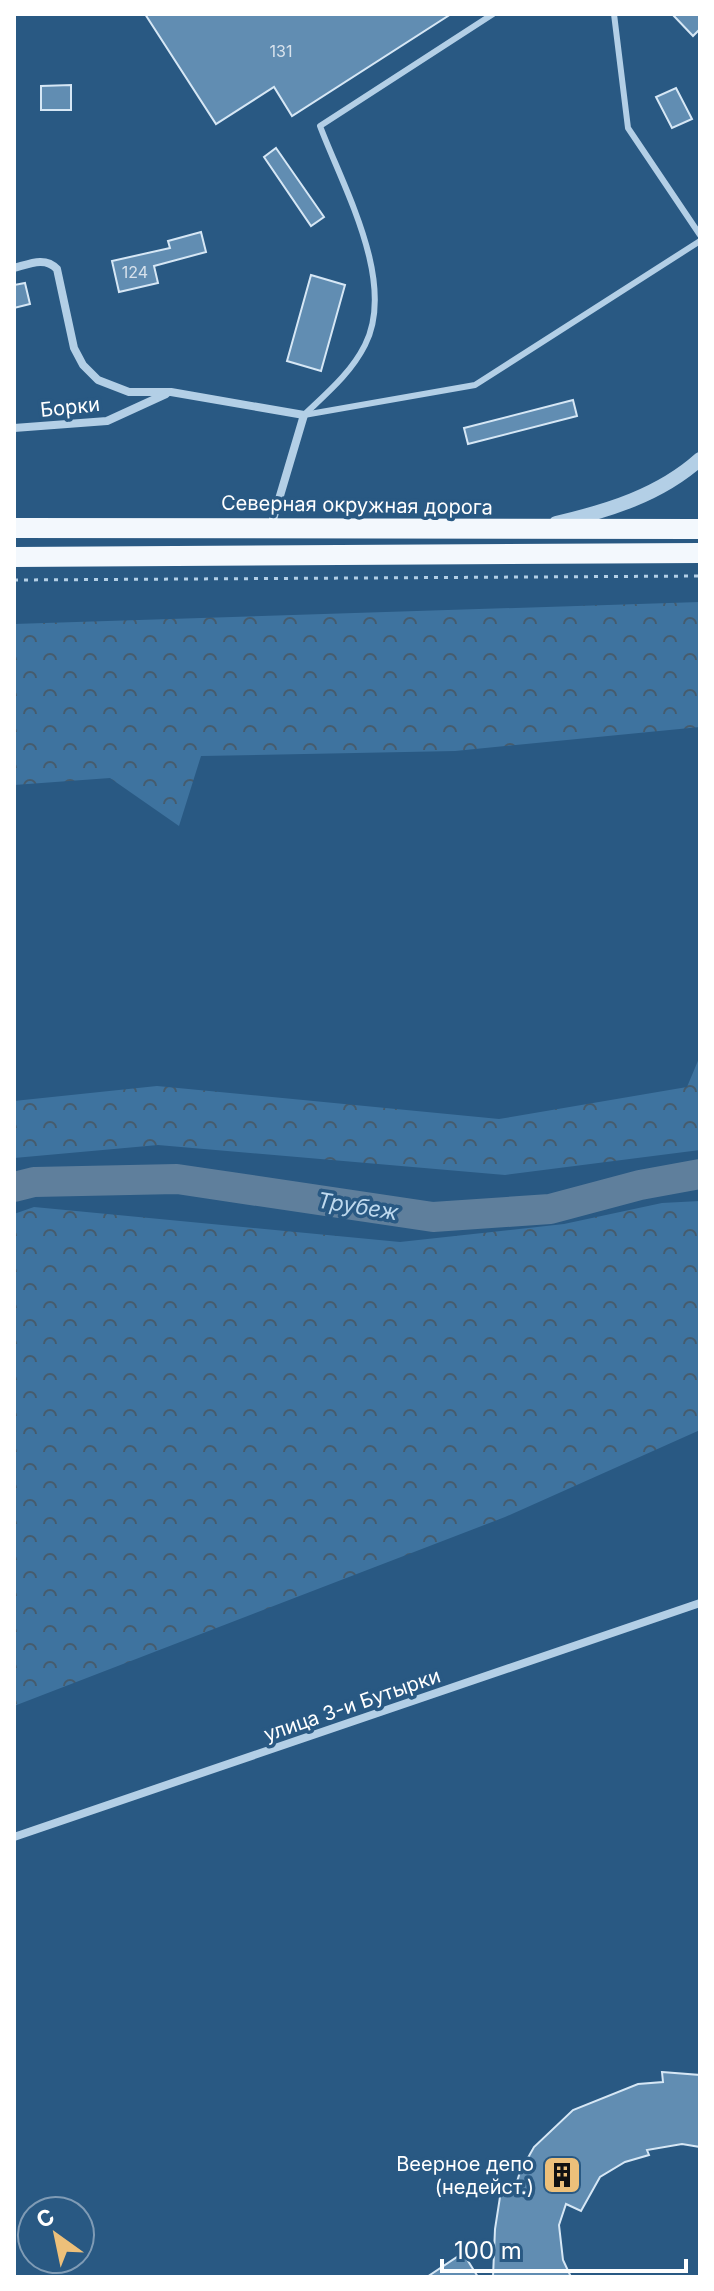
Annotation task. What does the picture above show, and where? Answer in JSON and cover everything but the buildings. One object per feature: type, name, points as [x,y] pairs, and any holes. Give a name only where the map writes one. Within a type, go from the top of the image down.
[{"type":"main road","name":"Северная окружная дорога","points":[[14,528],[700,529]]},
{"type":"main road","points":[[14,557],[700,553]]},
{"type":"street","points":[[14,268],[41,261],[51,262],[57,269],[74,348],[83,365],[98,380],[129,392],[171,392],[304,415],[271,526]]},
{"type":"street","name":"Борки","points":[[14,428],[107,421],[171,392]]},
{"type":"street","points":[[522,531],[605,512],[652,492],[700,459]]},
{"type":"street","name":"улица 3-и Бутырки","points":[[14,1837],[700,1603]]},
{"type":"lane","points":[[304,415],[343,379],[366,343],[377,300],[370,256],[320,126],[493,14]]},
{"type":"lane","points":[[614,14],[628,128],[700,235]]},
{"type":"lane","points":[[304,415],[475,385],[700,241]]},
{"type":"path","points":[[14,580],[700,576]]},
{"type":"green space","points":[[700,602],[700,727],[455,751],[201,756],[179,826],[110,778],[14,785],[14,624]]},
{"type":"green space","points":[[700,1056],[700,1150],[505,1175],[158,1145],[14,1158],[14,1101],[157,1086],[499,1119],[687,1087]]},
{"type":"green space","points":[[700,1201],[700,1430],[505,1517],[14,1706],[14,1214],[34,1207],[400,1242],[564,1224],[662,1203]]},
{"type":"waterway","name":"Трубеж","points":[[14,1187],[34,1182],[177,1179],[433,1217],[550,1209],[640,1185],[700,1174]]},
{"type":"place","name":"Веерное депо (недейст.)","points":[[562,2175]]}]
